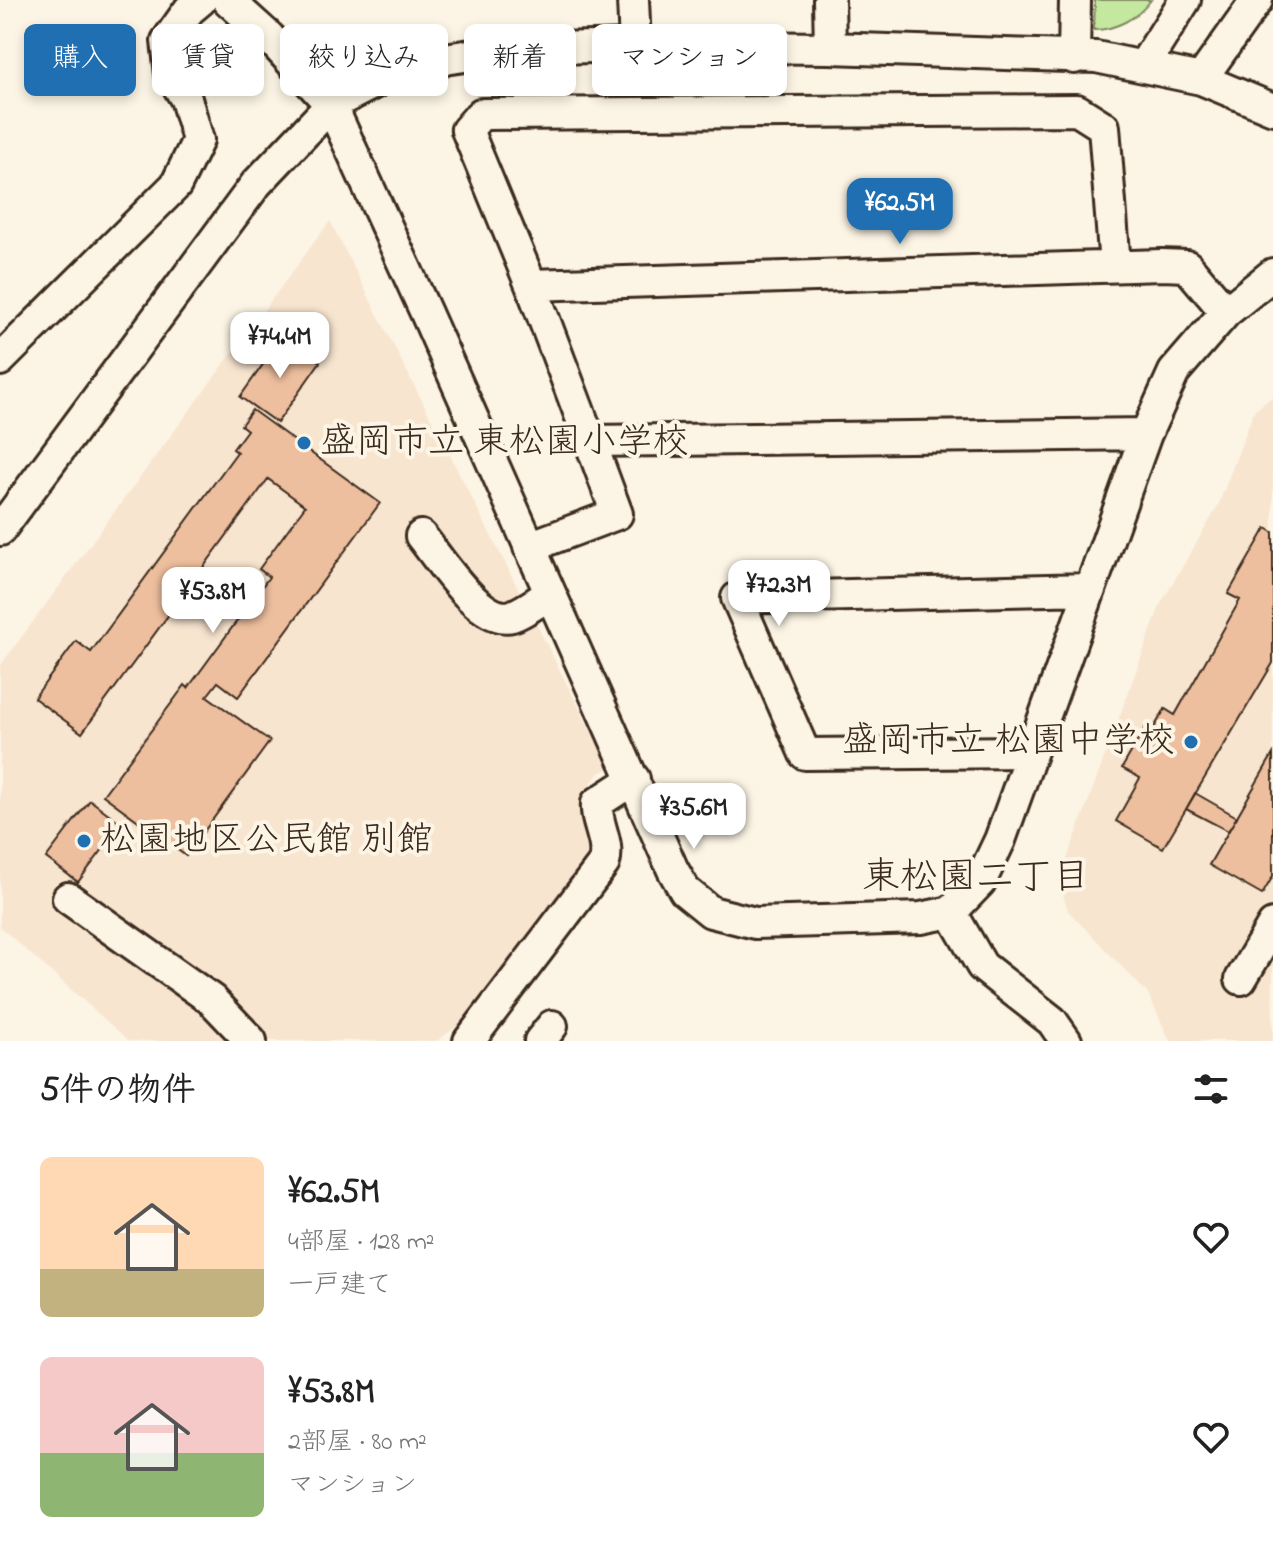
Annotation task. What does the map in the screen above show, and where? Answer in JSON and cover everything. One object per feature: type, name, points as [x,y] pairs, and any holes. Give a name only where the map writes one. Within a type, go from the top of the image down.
[{"type":"street","points":[[0,360],[176,185],[198,140],[186,99],[171,74],[167,41],[189,10],[201,0]]},
{"type":"street","points":[[228,0],[269,37],[331,105],[673,870],[685,891],[711,912],[755,923],[921,918],[951,912],[980,882],[1000,840],[1146,434],[1174,372],[1226,312],[1273,274]]},
{"type":"street","points":[[633,0],[634,24]]},
{"type":"street","points":[[829,0],[830,48]]},
{"type":"street","points":[[1074,58],[1075,0]]},
{"type":"street","points":[[1144,65],[1185,0]]},
{"type":"street","points":[[1201,79],[1257,0]]},
{"type":"street","points":[[0,530],[256,184],[331,105],[382,79],[437,60],[513,49],[592,47]]},
{"type":"street","points":[[787,48],[1096,57],[1201,79],[1273,109]]},
{"type":"street","points":[[529,547],[617,514],[531,285],[467,130],[481,114],[1077,110],[1104,127],[1115,266]]},
{"type":"street","points":[[531,285],[1187,266],[1226,312]]},
{"type":"street","points":[[590,441],[1146,434]]},
{"type":"street","points":[[421,536],[476,604],[498,617],[512,616],[550,594]]},
{"type":"street","points":[[1031,752],[805,754],[737,598],[1089,589]]},
{"type":"street","points":[[469,1041],[604,863],[607,851],[596,811],[597,803],[634,779]]},
{"type":"street","points":[[68,898],[212,1000],[251,1041]]},
{"type":"street","points":[[951,912],[982,966],[1052,1021],[1066,1041]]},
{"type":"street","points":[[1241,979],[1273,925]]},
{"type":"shaded area","name":"盛岡市立 東松園小学校","points":[[330,221],[610,768],[598,774],[586,790],[584,814],[591,854],[466,1020],[437,1041],[129,1041],[0,927],[0,666]]},
{"type":"shaded area","name":"盛岡市立 松園中学校","points":[[1273,396],[1273,1041],[1170,1041],[1148,994],[1068,911],[1059,881],[1161,603],[1218,506],[1254,411]]},
{"type":"green space","points":[[1095,0],[1151,0],[1126,22],[1094,30]]},
{"type":"building","points":[[283,336],[320,362],[277,423],[240,397]]},
{"type":"building","points":[[252,410],[380,503],[238,697],[218,682],[207,696],[270,741],[186,856],[103,795],[185,685],[188,688],[269,577],[259,569],[305,506],[268,479],[82,733],[34,698],[76,641],[91,652],[237,452],[233,449],[247,430],[241,425]]},
{"type":"building","points":[[1266,528],[1273,532],[1273,663],[1163,848],[1116,821],[1140,778],[1122,768],[1145,728],[1152,731],[1165,709],[1175,715],[1240,600],[1228,594]]},
{"type":"building","points":[[1273,754],[1273,876],[1262,895],[1209,865]]},
{"type":"building","points":[[1195,793],[1237,817],[1228,831],[1186,809]]},
{"type":"building","name":"松園地区公民館 別館","points":[[90,800],[122,824],[78,882],[46,858]]},
{"type":"place","name":"盛岡市立 東松園小学校","points":[[304,443]]},
{"type":"place","name":"盛岡市立 松園中学校","points":[[1191,742]]},
{"type":"place","name":"松園地区公民館 別館","points":[[84,841]]},
{"type":"district","name":"東松園二丁目","points":[[976,879]]}]
